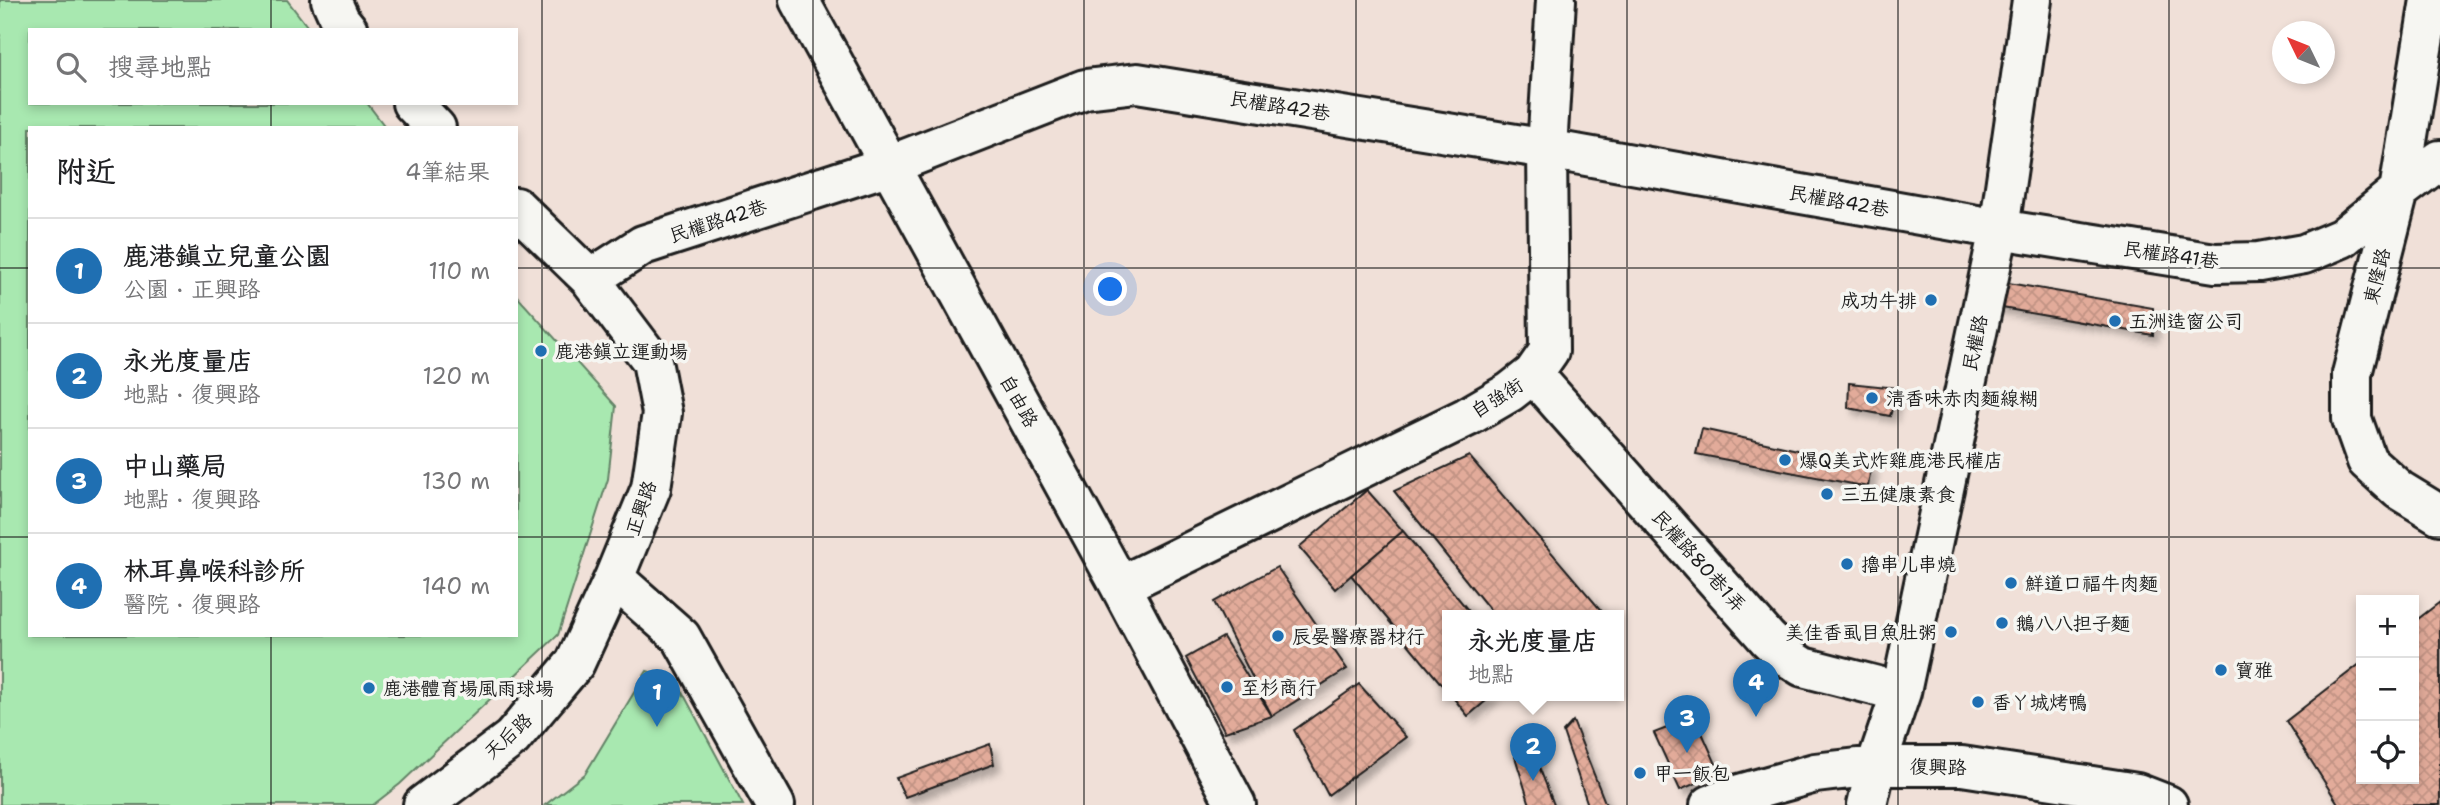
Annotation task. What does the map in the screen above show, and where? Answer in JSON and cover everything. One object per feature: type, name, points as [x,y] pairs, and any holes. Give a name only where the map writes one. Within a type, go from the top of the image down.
[{"type":"street","points":[[331,0],[346,28]]},
{"type":"street","name":"自由路","points":[[799,0],[1120,586],[1236,805]]},
{"type":"street","name":"自強街","points":[[1120,586],[1467,417],[1510,392],[1533,374],[1549,351],[1547,149],[1556,0]]},
{"type":"street","name":"民權路","points":[[1867,805],[1876,766],[1901,692],[1999,229],[2032,0]]},
{"type":"street","name":"東隆路","points":[[2430,0],[2399,191],[2352,374],[2352,419],[2367,461],[2399,491],[2440,514]]},
{"type":"street","name":"民權路42巷","points":[[590,279],[643,245],[890,165],[1084,89],[1137,83],[1547,149],[1999,229]]},
{"type":"street","points":[[414,105],[434,126]]},
{"type":"street","name":"民權路41巷","points":[[1999,229],[2215,263],[2259,262],[2304,254],[2342,238],[2440,160]]},
{"type":"street","name":"正興路","points":[[518,208],[590,279],[652,361],[662,413],[652,488],[614,578]]},
{"type":"street","name":"民權路80巷1弄","points":[[1533,374],[1759,629],[1787,657],[1803,667],[1901,692]]},
{"type":"street","points":[[614,578],[681,637],[775,805]]},
{"type":"street","name":"天后路","points":[[424,805],[512,738],[575,663],[614,578]]},
{"type":"street","name":"復興路","points":[[1710,805],[1815,773],[1876,766],[1962,766],[2137,793],[2168,805]]},
{"type":"green space","name":"鹿港鎮立運動場","points":[[0,0],[287,0],[308,28],[28,28],[28,105],[369,105],[384,126],[28,126],[28,637],[518,637],[518,297],[616,406],[608,479],[558,635],[400,784],[373,805],[0,805]]},
{"type":"green space","points":[[647,671],[676,680],[743,805],[545,805],[585,774]]},
{"type":"building","name":"五洲造窗公司","points":[[1997,281],[2153,308],[2153,335],[1991,306]]},
{"type":"building","name":"清香味赤肉麵線糊","points":[[1849,383],[1898,388],[1890,416],[1848,408]]},
{"type":"building","name":"爆Q美式炸雞鹿港民權店","points":[[1702,429],[1871,466],[1868,487],[1696,454]]},
{"type":"building","points":[[1469,456],[1601,610],[1490,610],[1394,491]]},
{"type":"building","points":[[1367,490],[1403,531],[1335,589],[1299,547]]},
{"type":"building","points":[[1403,531],[1468,610],[1442,610],[1442,685],[1351,575]]},
{"type":"building","name":"辰晏醫療器材行","points":[[1277,567],[1347,669],[1272,716],[1214,602]]},
{"type":"building","points":[[2440,602],[2440,805],[2339,805],[2286,721],[2356,667],[2356,784],[2419,784],[2419,618]]},
{"type":"building","name":"至杉商行","points":[[1223,637],[1272,716],[1225,732],[1186,658]]},
{"type":"building","points":[[1359,684],[1406,737],[1328,795],[1294,730]]},
{"type":"building","points":[[1456,701],[1486,701],[1468,716]]},
{"type":"building","points":[[1695,717],[1720,773],[1680,790],[1654,733]]},
{"type":"building","points":[[1573,721],[1606,805],[1588,805],[1563,732]]},
{"type":"building","points":[[990,744],[994,764],[905,797],[896,778]]},
{"type":"building","points":[[1531,746],[1554,805],[1530,805],[1515,757]]},
{"type":"place","name":"成功牛排","points":[[1931,300]]},
{"type":"place","name":"五洲造窗公司","points":[[2115,321]]},
{"type":"place","name":"鹿港鎮立運動場","points":[[541,351]]},
{"type":"place","name":"清香味赤肉麵線糊","points":[[1872,398]]},
{"type":"place","name":"爆Q美式炸雞鹿港民權店","points":[[1785,460]]},
{"type":"place","name":"三五健康素食","points":[[1827,494]]},
{"type":"place","name":"擼串儿串燒","points":[[1847,564]]},
{"type":"place","name":"鮮道口福牛肉麵","points":[[2011,583]]},
{"type":"place","name":"鵝八八担子麵","points":[[2002,623]]},
{"type":"place","name":"美佳香虱目魚肚粥","points":[[1951,632]]},
{"type":"place","name":"辰晏醫療器材行","points":[[1278,636]]},
{"type":"place","name":"寶雅","points":[[2221,670]]},
{"type":"place","name":"至杉商行","points":[[1227,687]]},
{"type":"place","name":"鹿港體育場風雨球場","points":[[369,688]]},
{"type":"place","name":"香ㄚ城烤鴨","points":[[1978,702]]},
{"type":"place","name":"林耳鼻喉科診所","points":[[1756,717]]},
{"type":"place","name":"鹿港鎮立兒童公園","points":[[657,727]]},
{"type":"place","name":"中山藥局","points":[[1687,753]]},
{"type":"place","name":"甲一飯包","points":[[1640,773]]},
{"type":"place","name":"永光度量店","points":[[1533,781]]}]
